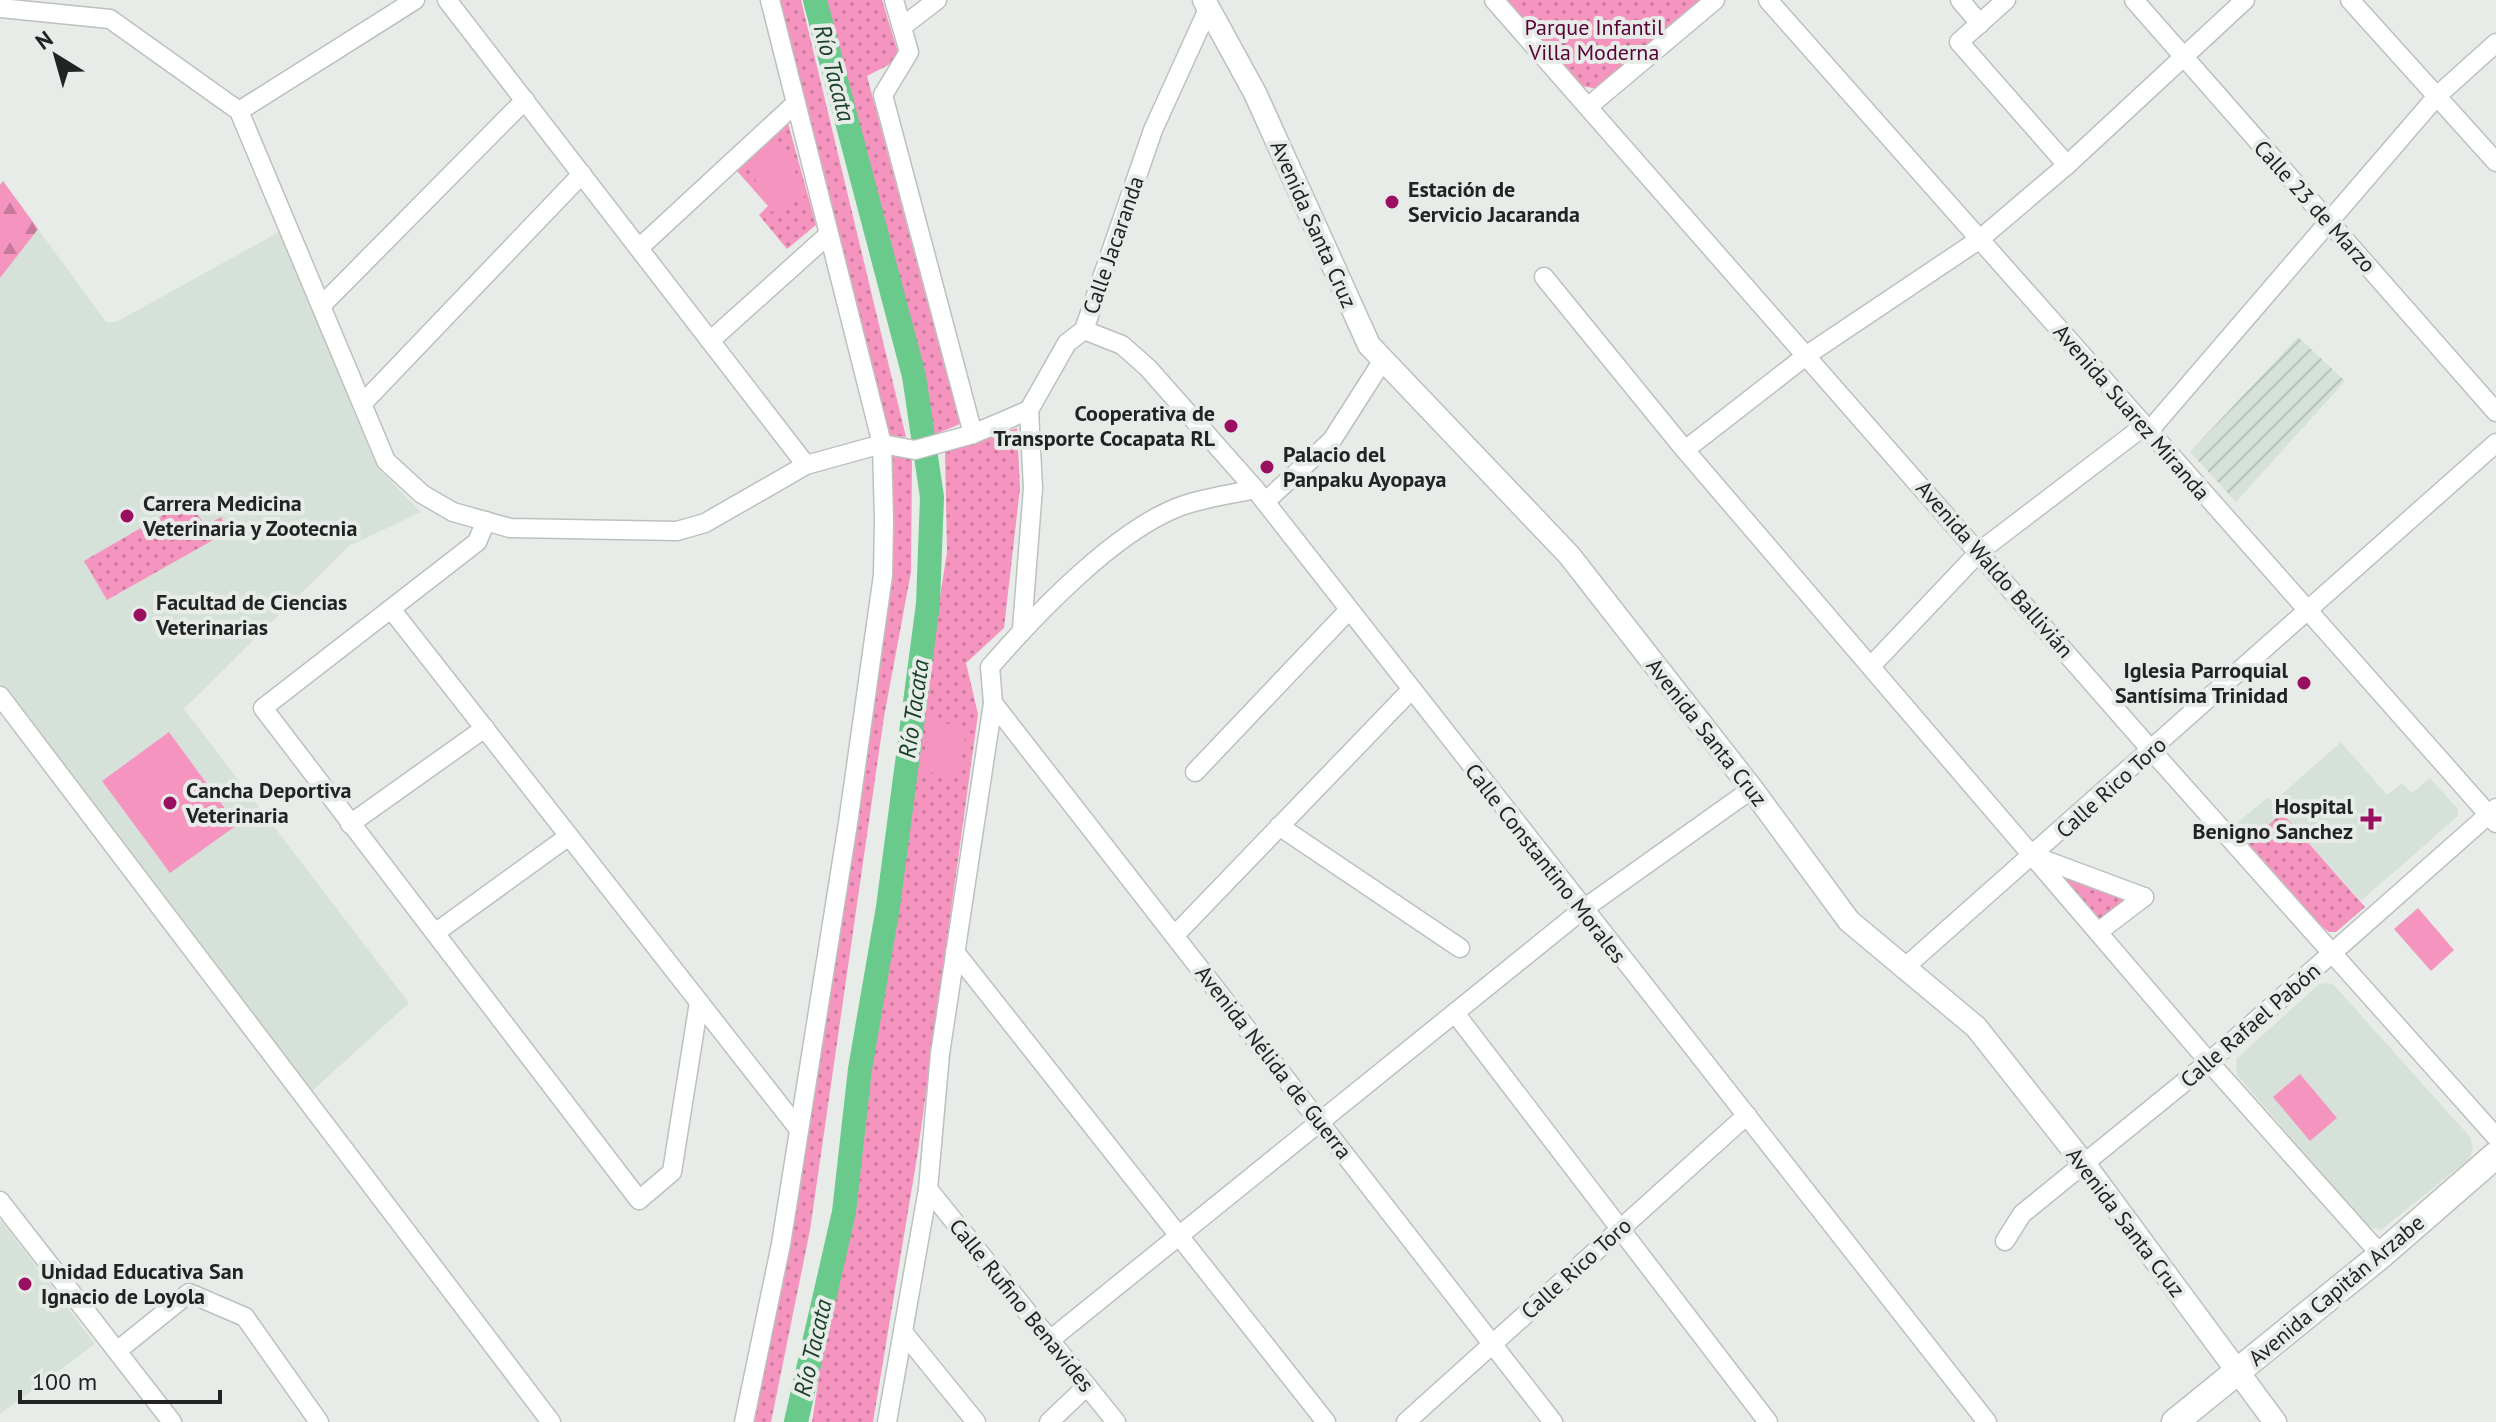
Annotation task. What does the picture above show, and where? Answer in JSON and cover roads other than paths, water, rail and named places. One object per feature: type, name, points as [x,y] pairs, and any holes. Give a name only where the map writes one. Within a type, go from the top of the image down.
[{"type":"highway","name":"Avenida Capitán Arzabe","points":[[2175,1422],[2381,1255],[2496,1155]]},
{"type":"main road","name":"Avenida Santa Cruz","points":[[1208,2],[1255,93],[1369,345],[1569,555],[1752,789],[1849,921],[1976,1027],[2085,1165],[2275,1422]]},
{"type":"street","points":[[239,111],[415,0]]},
{"type":"street","points":[[447,0],[806,465]]},
{"type":"street","points":[[744,1422],[781,1244],[883,575],[882,444],[770,0]]},
{"type":"street","points":[[894,0],[909,52],[883,95],[973,434]]},
{"type":"street","points":[[903,26],[937,0]]},
{"type":"street","name":"Avenida Waldo Ballivián","points":[[1494,0],[1980,551],[2152,751],[2496,1137]]},
{"type":"street","points":[[1589,106],[1715,0]]},
{"type":"street","name":"Avenida Suarez Miranda","points":[[1768,0],[2308,612],[2494,815]]},
{"type":"street","points":[[1960,0],[1980,24]]},
{"type":"street","points":[[2006,0],[1959,42],[2067,165]]},
{"type":"street","name":"Calle 23 de Marzo","points":[[2134,0],[2496,412]]},
{"type":"street","points":[[1685,450],[1807,355],[1980,239],[2067,165],[2245,0]]},
{"type":"street","points":[[2350,0],[2496,162]]},
{"type":"street","name":"Calle Jacaranda","points":[[1029,410],[1067,343],[1084,330],[1153,130],[1208,2]]},
{"type":"street","points":[[0,8],[110,19],[239,111],[386,461],[422,494],[453,512],[510,528],[677,531],[705,523],[806,465],[882,444],[924,447],[973,434],[1029,410],[1033,488],[1022,629]]},
{"type":"street","points":[[1871,666],[1980,551],[2146,428],[2437,96],[2496,43]]},
{"type":"street","points":[[322,305],[525,100]]},
{"type":"street","points":[[639,248],[796,103]]},
{"type":"street","points":[[363,403],[582,174]]},
{"type":"street","points":[[710,341],[828,235]]},
{"type":"street","points":[[1544,277],[1685,450],[2209,1062],[2381,1255]]},
{"type":"street","name":"Calle Constantino Morales","points":[[1084,330],[1122,345],[1148,368],[1260,496],[1410,691],[1987,1422]]},
{"type":"street","points":[[887,1422],[928,1189],[940,1054],[993,703],[990,667],[1022,629],[1144,523],[1179,506],[1260,496],[1332,440],[1383,360]]},
{"type":"street","name":"Calle Rico Toro","points":[[1903,969],[2496,443]]},
{"type":"street","points":[[486,521],[477,542],[263,708],[639,1200],[672,1172],[699,1002]]},
{"type":"street","points":[[391,609],[797,1127]]},
{"type":"street","points":[[1195,772],[1348,611]]},
{"type":"street","points":[[1176,934],[1410,691]]},
{"type":"street","points":[[0,696],[551,1422]]},
{"type":"street","name":"Avenida Nélida de Guerra","points":[[993,703],[1176,934],[1553,1422]]},
{"type":"street","points":[[350,824],[485,728]]},
{"type":"street","points":[[1050,1340],[1582,910],[1752,789]]},
{"type":"street","name":"Calle Rafael Pabón","points":[[2005,1241],[2022,1214],[2209,1062],[2494,815]]},
{"type":"street","points":[[1279,826],[1460,948]]},
{"type":"street","points":[[435,933],[569,836]]},
{"type":"street","points":[[2034,856],[2144,897],[2098,932]]},
{"type":"street","points":[[955,952],[1326,1422]]},
{"type":"street","points":[[1455,1013],[1768,1422]]},
{"type":"street","name":"Calle Rico Toro","points":[[1406,1422],[1747,1115]]},
{"type":"street","name":"Calle Rufino Benavides","points":[[928,1189],[1116,1422]]},
{"type":"street","points":[[0,1201],[172,1422]]},
{"type":"street","points":[[117,1351],[189,1293],[245,1317],[319,1422]]},
{"type":"street","points":[[903,1332],[976,1422]]},
{"type":"street","points":[[1049,1422],[1087,1386]]},
{"type":"waterway","name":"Río Tacata","points":[[796,1422],[844,1212],[860,1069],[888,907],[928,604],[932,497],[914,376],[815,0]]},
{"type":"place","name":"Estación de Servicio Jacaranda","points":[[1392,202]]},
{"type":"place","name":"Cooperativa de Transporte Cocapata RL","points":[[1231,426]]},
{"type":"place","name":"Palacio del Panpaku Ayopaya","points":[[1267,467]]},
{"type":"place","name":"Carrera Medicina Veterinaria y Zootecnia","points":[[127,516]]},
{"type":"place","name":"Facultad de Ciencias Veterinarias","points":[[140,615]]},
{"type":"place","name":"Iglesia Parroquial Santísima Trinidad","points":[[2304,683]]},
{"type":"place","name":"Cancha Deportiva Veterinaria","points":[[170,803]]},
{"type":"place","name":"Hospital Benigno Sanchez","points":[[2371,819]]},
{"type":"place","name":"Unidad Educativa San Ignacio de Loyola","points":[[25,1284]]},
{"type":"park label","name":"Parque Infantil Villa Moderna","points":[[1594,40]]}]
